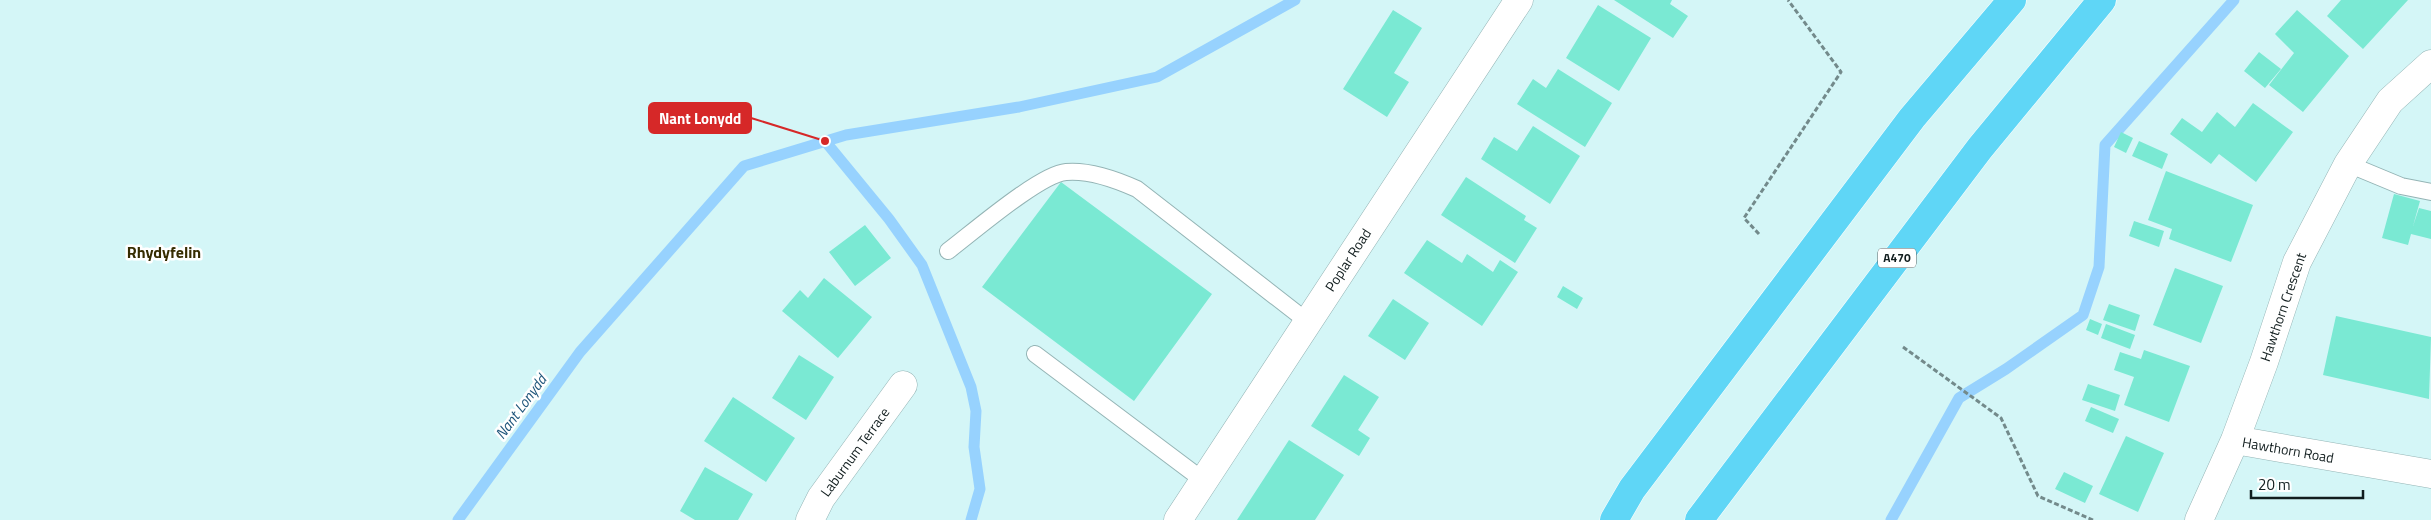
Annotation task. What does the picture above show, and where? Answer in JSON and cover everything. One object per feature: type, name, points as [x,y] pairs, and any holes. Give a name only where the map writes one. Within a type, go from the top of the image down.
[{"type":"highway","points":[[1614,520],[1632,490],[1912,118],[2012,0]]},
{"type":"highway","name":"A470","points":[[1698,520],[1980,148],[2102,0]]},
{"type":"street","name":"Poplar Road","points":[[1178,520],[1518,0]]},
{"type":"street","name":"Hawthorn Crescent","points":[[2199,520],[2235,440],[2264,362],[2296,262],[2348,164],[2390,101],[2431,64]]},
{"type":"street","name":"Laburnum Terrace","points":[[810,520],[822,498],[903,385]]},
{"type":"street","name":"Hawthorn Road","points":[[2235,440],[2431,474]]},
{"type":"lane","points":[[2348,164],[2401,186],[2431,192]]},
{"type":"lane","points":[[948,251],[1040,181],[1066,172],[1111,178],[1137,189],[1308,322]]},
{"type":"lane","points":[[1035,354],[1204,481]]},
{"type":"path","points":[[1759,234],[1744,218],[1841,72],[1788,0]]},
{"type":"path","points":[[1903,347],[2001,418],[2038,496],[2093,520]]},
{"type":"building","points":[[1614,0],[1672,0],[1670,4],[1688,16],[1673,38]]},
{"type":"building","points":[[2341,0],[2408,0],[2363,49],[2327,16]]},
{"type":"building","points":[[1598,5],[1651,38],[1619,91],[1566,58]]},
{"type":"building","points":[[1393,10],[1422,28],[1394,73],[1409,82],[1387,117],[1343,89]]},
{"type":"building","points":[[2297,10],[2349,56],[2303,112],[2269,85],[2294,53],[2275,34]]},
{"type":"building","points":[[2259,52],[2281,69],[2265,88],[2244,71]]},
{"type":"building","points":[[1558,69],[1612,103],[1585,147],[1517,104],[1533,79],[1546,88]]},
{"type":"building","points":[[2253,103],[2293,132],[2256,182],[2219,154],[2211,164],[2170,134],[2182,118],[2202,132],[2217,112],[2235,127]]},
{"type":"building","points":[[1533,126],[1580,156],[1550,204],[1481,159],[1494,137],[1517,151]]},
{"type":"building","points":[[2121,132],[2133,138],[2126,153],[2114,147]]},
{"type":"building","points":[[2139,141],[2168,154],[2162,169],[2132,156]]},
{"type":"building","points":[[2166,171],[2253,205],[2231,262],[2169,239],[2172,229],[2148,220]]},
{"type":"building","points":[[1466,177],[1526,216],[1524,220],[1537,228],[1515,263],[1441,215]]},
{"type":"building","points":[[1061,182],[1212,294],[1134,401],[982,287]]},
{"type":"building","points":[[2394,194],[2420,201],[2413,226],[2419,208],[2431,211],[2431,239],[2411,234],[2408,245],[2382,238]]},
{"type":"building","points":[[2134,221],[2164,231],[2159,247],[2129,236]]},
{"type":"building","points":[[865,225],[891,258],[855,286],[829,252]]},
{"type":"building","points":[[1427,240],[1462,263],[1467,254],[1493,272],[1500,260],[1518,272],[1482,326],[1404,273]]},
{"type":"building","points":[[2175,268],[2223,286],[2201,343],[2153,325]]},
{"type":"building","points":[[824,278],[872,317],[838,358],[782,311],[800,290],[808,298]]},
{"type":"building","points":[[1563,286],[1583,298],[1577,309],[1557,297]]},
{"type":"building","points":[[1393,299],[1429,323],[1405,360],[1368,336]]},
{"type":"building","points":[[2109,304],[2140,315],[2135,331],[2103,320]]},
{"type":"building","points":[[2336,316],[2431,337],[2429,399],[2323,375]]},
{"type":"building","points":[[2090,319],[2102,324],[2098,335],[2086,330]]},
{"type":"building","points":[[2106,324],[2135,335],[2130,349],[2101,338]]},
{"type":"building","points":[[2144,350],[2190,366],[2169,422],[2124,405],[2134,377],[2114,370],[2120,352],[2141,359]]},
{"type":"building","points":[[799,355],[834,377],[806,420],[772,398]]},
{"type":"building","points":[[1344,375],[1379,397],[1358,430],[1370,438],[1359,456],[1311,426]]},
{"type":"building","points":[[2088,384],[2120,395],[2115,411],[2082,400]]},
{"type":"building","points":[[733,397],[795,438],[766,482],[704,441]]},
{"type":"building","points":[[2091,407],[2119,419],[2113,433],[2085,421]]},
{"type":"building","points":[[2126,436],[2164,453],[2138,512],[2099,494]]},
{"type":"building","points":[[1289,440],[1344,475],[1315,520],[1237,520]]},
{"type":"building","points":[[705,467],[753,494],[738,520],[695,520],[680,511]]},
{"type":"building","points":[[2064,472],[2093,486],[2085,503],[2055,489]]},
{"type":"waterway","name":"Nant Lonydd","points":[[458,520],[580,352],[744,166],[846,135],[1019,107],[1157,77],[1295,0]]},
{"type":"waterway","points":[[1891,520],[1959,398],[2006,369],[2083,315],[2099,267],[2105,145],[2234,0]]},
{"type":"waterway","points":[[825,141],[889,219],[922,265],[971,387],[976,411],[974,447],[980,489],[971,520]]},
{"type":"place","name":"Nant Lonydd","points":[[825,141]]},
{"type":"district","name":"Rhydyfelin","points":[[164,252]]}]
